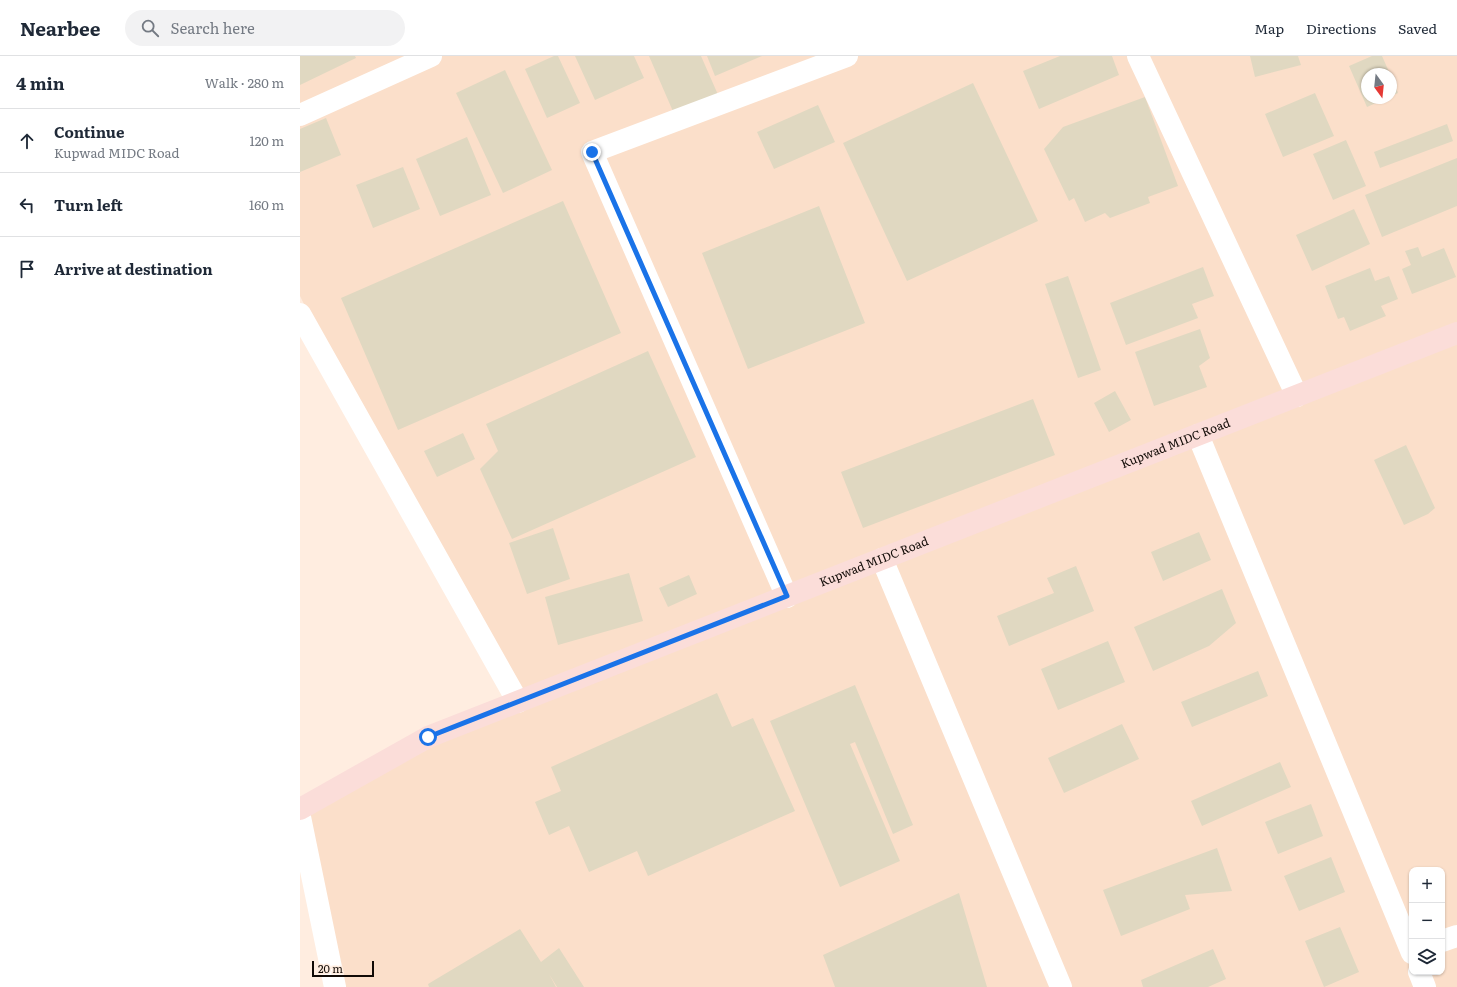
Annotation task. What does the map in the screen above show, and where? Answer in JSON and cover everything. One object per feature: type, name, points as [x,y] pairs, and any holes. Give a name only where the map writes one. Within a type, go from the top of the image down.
[{"type":"main road","name":"Kupwad MIDC Road","points":[[300,810],[428,737],[1457,333]]},
{"type":"street","points":[[787,596],[592,152],[847,56]]},
{"type":"street","points":[[1138,56],[1297,396]]},
{"type":"street","points":[[300,115],[422,58]]},
{"type":"street","points":[[300,314],[518,702]]},
{"type":"street","points":[[1198,435],[1409,946]]},
{"type":"street","points":[[882,559],[1061,987]]},
{"type":"street","points":[[300,817],[335,987]]},
{"type":"street","points":[[1445,940],[1457,936]]},
{"type":"street","points":[[1420,975],[1425,987]]},
{"type":"shaded area","points":[[300,56],[1457,56],[1457,987],[335,987],[300,817],[517,702],[375,448],[300,296]]},
{"type":"building","points":[[300,56],[355,56],[356,58],[300,85]]},
{"type":"building","points":[[554,56],[558,56],[580,103],[547,118],[525,69]]},
{"type":"building","points":[[575,56],[634,56],[644,78],[595,100]]},
{"type":"building","points":[[649,56],[701,56],[719,97],[675,116]]},
{"type":"building","points":[[707,56],[762,56],[715,76]]},
{"type":"building","points":[[1060,56],[1112,56],[1119,75],[1039,109],[1023,71]]},
{"type":"building","points":[[1250,56],[1298,56],[1301,65],[1255,77]]},
{"type":"building","points":[[1372,56],[1382,56],[1387,68],[1361,68],[1361,93],[1349,66]]},
{"type":"building","points":[[505,70],[552,170],[503,193],[456,93]]},
{"type":"building","points":[[973,83],[1038,221],[907,281],[843,143]]},
{"type":"building","points":[[1315,93],[1334,136],[1283,157],[1265,114]]},
{"type":"building","points":[[1145,97],[1178,186],[1148,197],[1150,203],[1110,218],[1105,213],[1085,222],[1074,198],[1069,201],[1044,149],[1063,127]]},
{"type":"building","points":[[1366,104],[1374,104],[1367,107]]},
{"type":"building","points":[[818,105],[835,142],[774,169],[757,132]]},
{"type":"building","points":[[326,118],[341,155],[300,172],[300,129]]},
{"type":"building","points":[[1447,124],[1453,141],[1380,168],[1374,152]]},
{"type":"building","points":[[467,137],[491,195],[440,216],[416,159]]},
{"type":"building","points":[[1346,140],[1366,186],[1333,200],[1313,154]]},
{"type":"building","points":[[1457,158],[1457,206],[1382,237],[1365,195]]},
{"type":"building","points":[[403,167],[420,209],[373,228],[356,185]]},
{"type":"building","points":[[563,201],[621,333],[398,430],[341,298]]},
{"type":"building","points":[[819,206],[865,323],[748,369],[702,253]]},
{"type":"building","points":[[1354,209],[1370,244],[1312,271],[1296,235]]},
{"type":"building","points":[[1418,247],[1422,257],[1444,248],[1456,277],[1412,294],[1402,269],[1411,265],[1405,251]]},
{"type":"building","points":[[1203,267],[1214,296],[1192,304],[1198,318],[1126,345],[1110,303]]},
{"type":"building","points":[[1370,268],[1375,281],[1389,276],[1398,299],[1381,306],[1386,316],[1350,331],[1344,317],[1338,319],[1325,286]]},
{"type":"building","points":[[1068,276],[1101,370],[1078,378],[1045,284]]},
{"type":"building","points":[[1200,329],[1210,358],[1199,366],[1207,387],[1154,406],[1135,352]]},
{"type":"building","points":[[648,351],[696,457],[512,539],[480,469],[498,451],[486,424]]},
{"type":"building","points":[[1115,391],[1131,420],[1109,432],[1094,403]]},
{"type":"building","points":[[1033,399],[1055,455],[863,528],[841,472]]},
{"type":"building","points":[[463,433],[475,459],[437,477],[424,451]]},
{"type":"building","points":[[1406,445],[1435,508],[1428,514],[1404,525],[1374,460]]},
{"type":"building","points":[[553,528],[570,579],[527,594],[509,543]]},
{"type":"building","points":[[1199,532],[1211,560],[1163,581],[1151,552]]},
{"type":"building","points":[[1076,566],[1094,611],[1009,646],[997,616],[1054,593],[1047,578]]},
{"type":"building","points":[[629,573],[643,621],[558,645],[545,597]]},
{"type":"building","points":[[689,575],[697,594],[668,607],[659,588]]},
{"type":"building","points":[[1222,589],[1236,623],[1209,646],[1153,671],[1134,627]]},
{"type":"building","points":[[1108,641],[1125,682],[1058,710],[1041,669]]},
{"type":"building","points":[[1258,671],[1268,696],[1192,727],[1181,702]]},
{"type":"building","points":[[855,685],[913,825],[893,834],[855,742],[850,744],[900,861],[840,887],[770,721]]},
{"type":"building","points":[[717,693],[732,727],[753,718],[795,811],[648,876],[637,851],[589,872],[569,826],[549,835],[535,802],[561,791],[551,767]]},
{"type":"building","points":[[1122,724],[1139,759],[1064,793],[1048,758]]},
{"type":"building","points":[[1280,762],[1291,787],[1202,826],[1191,801]]},
{"type":"building","points":[[1311,804],[1323,836],[1278,854],[1265,822]]},
{"type":"building","points":[[1217,848],[1232,891],[1185,895],[1190,909],[1121,936],[1103,890]]},
{"type":"building","points":[[1331,857],[1345,892],[1299,911],[1284,876]]},
{"type":"building","points":[[959,893],[987,987],[835,987],[823,955]]},
{"type":"building","points":[[1340,927],[1359,972],[1324,987],[1305,941]]},
{"type":"building","points":[[520,929],[541,962],[559,948],[584,987],[557,987],[549,974],[556,987],[429,987],[428,984]]},
{"type":"building","points":[[1213,949],[1226,979],[1208,987],[1143,987],[1141,980]]},
{"type":"route","points":[[428,737],[787,596],[592,152]]}]
